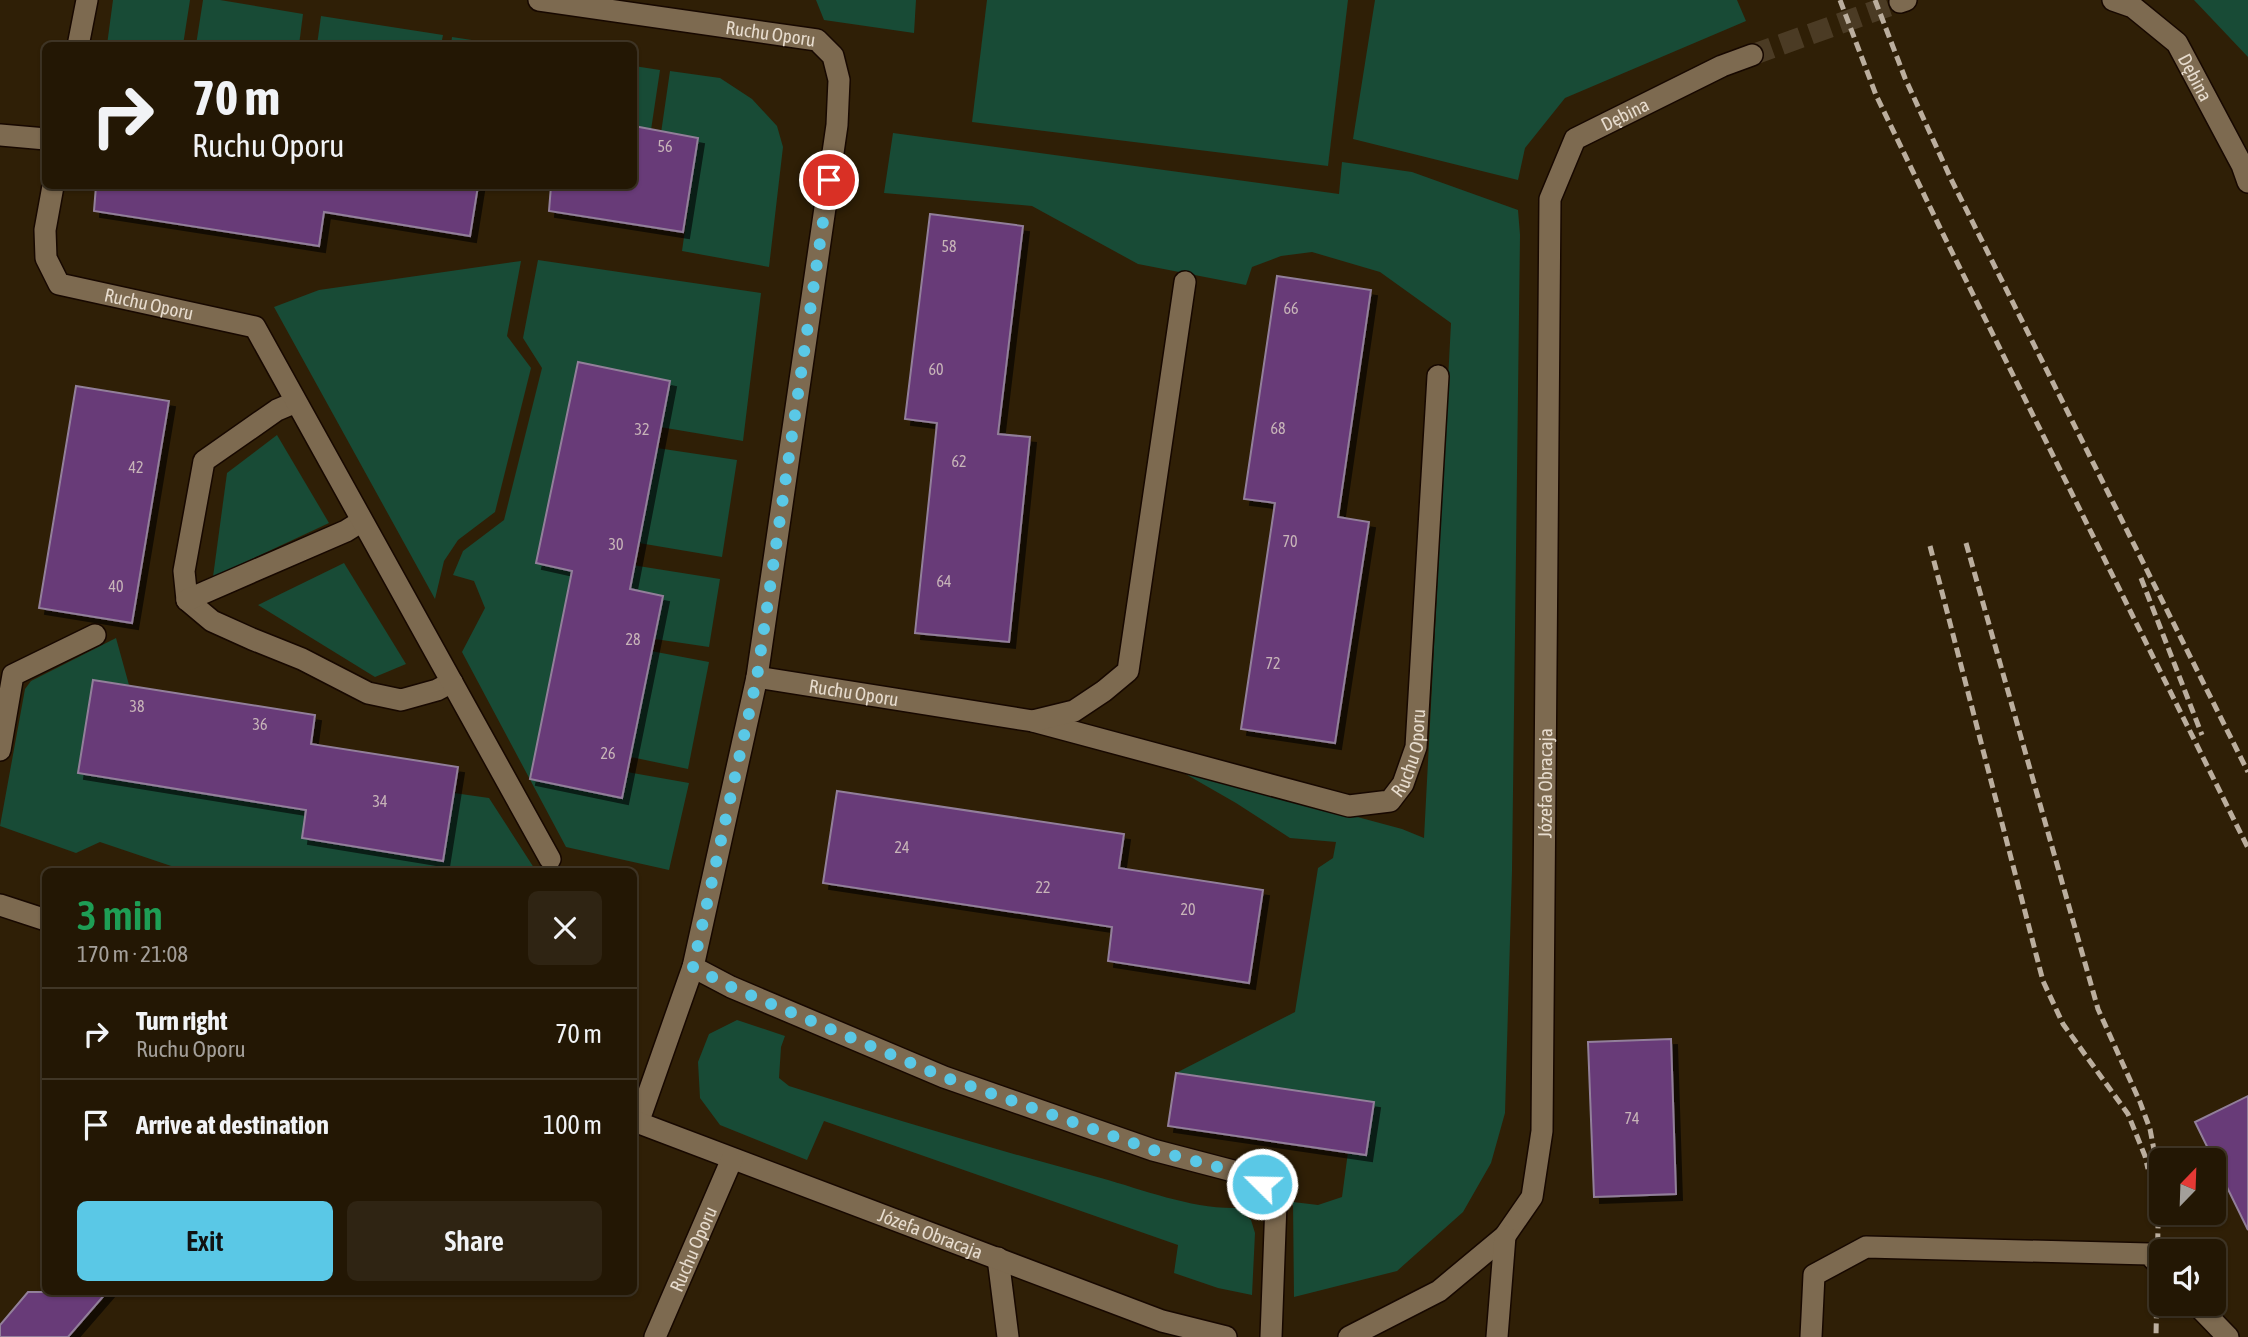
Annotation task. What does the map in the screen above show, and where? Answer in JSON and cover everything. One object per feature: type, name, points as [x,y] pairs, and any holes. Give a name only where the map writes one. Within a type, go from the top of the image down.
[{"type":"street","points":[[79,42],[86,0]]},
{"type":"street","name":"Ruchu Oporu","points":[[539,0],[817,40],[833,56],[839,80],[837,125],[757,677],[693,967],[637,1119]]},
{"type":"street","name":"Dębina","points":[[2113,0],[2133,7],[2177,43],[2242,165],[2248,182]]},
{"type":"street","name":"Dębina","points":[[1575,139],[1722,66],[1752,55]]},
{"type":"street","points":[[0,135],[42,139]]},
{"type":"street","name":"Józefa Obracaja","points":[[1349,1337],[1439,1291],[1505,1236],[1532,1196],[1542,1130],[1550,199],[1575,139]]},
{"type":"street","name":"Ruchu Oporu","points":[[52,189],[45,230],[46,258],[59,284],[255,327],[550,859]]},
{"type":"street","name":"Ruchu Oporu","points":[[1033,721],[1073,711],[1128,671],[1185,282]]},
{"type":"street","name":"Ruchu Oporu","points":[[757,677],[1033,721],[1349,806],[1390,801],[1403,784],[1416,747],[1438,376]]},
{"type":"street","points":[[296,402],[277,410],[204,461],[184,571],[187,600],[212,621],[302,659],[368,693],[401,700],[437,690],[452,682]]},
{"type":"street","points":[[187,600],[362,522]]},
{"type":"street","points":[[0,750],[13,675],[95,635]]},
{"type":"street","points":[[0,905],[42,919]]},
{"type":"street","points":[[693,967],[731,987],[944,1077],[1153,1150],[1237,1172],[1262,1184],[1276,1203],[1271,1337]]},
{"type":"street","name":"Józefa Obracaja","points":[[637,1122],[1162,1321],[1226,1337]]},
{"type":"street","name":"Ruchu Oporu","points":[[656,1337],[732,1159]]},
{"type":"street","points":[[1497,1337],[1505,1236]]},
{"type":"street","points":[[1811,1337],[1814,1275],[1866,1247],[2149,1254]]},
{"type":"street","points":[[998,1258],[1008,1337]]},
{"type":"street","points":[[2208,1316],[2228,1337]]},
{"type":"green space","points":[[113,0],[190,0],[183,42],[107,42]]},
{"type":"green space","points":[[203,0],[220,0],[303,14],[299,42],[196,42]]},
{"type":"green space","points":[[816,0],[916,0],[914,33],[824,20]]},
{"type":"green space","points":[[987,0],[1348,0],[1328,166],[972,122]]},
{"type":"green space","points":[[1375,0],[1737,0],[1746,21],[1565,98],[1525,148],[1518,180],[1353,139]]},
{"type":"green space","points":[[2194,0],[2248,0],[2248,57]]},
{"type":"green space","points":[[321,16],[443,35],[442,42],[317,42]]},
{"type":"green space","points":[[452,37],[485,42],[451,42]]},
{"type":"green space","points":[[637,66],[660,70],[651,130],[637,128]]},
{"type":"green space","points":[[670,71],[720,78],[752,99],[777,126],[783,147],[769,267],[682,251],[698,138],[661,133]]},
{"type":"green space","points":[[893,133],[1339,194],[1342,162],[1412,172],[1518,210],[1520,235],[1512,871],[1505,1113],[1491,1163],[1463,1212],[1397,1271],[1294,1297],[1293,1202],[1318,1205],[1342,1197],[1348,1152],[1366,1155],[1374,1102],[1176,1073],[1295,1012],[1318,868],[1333,858],[1336,842],[1290,838],[1175,768],[1402,829],[1424,838],[1451,323],[1380,272],[1312,252],[1281,256],[1252,267],[1246,285],[1138,264],[1032,206],[884,193]]},
{"type":"green space","points":[[538,260],[761,293],[743,441],[660,427],[670,381],[578,362],[536,563],[573,571],[530,779],[622,798],[627,772],[689,783],[669,870],[566,847],[462,652],[485,608],[474,581],[453,575],[463,551],[504,520],[542,368],[523,338]]},
{"type":"green space","points":[[521,261],[507,336],[531,368],[495,512],[458,540],[444,561],[435,599],[274,307],[319,290]]},
{"type":"green space","points":[[277,435],[329,523],[213,577],[227,473]]},
{"type":"green space","points":[[657,448],[737,460],[722,557],[639,543]]},
{"type":"green space","points":[[344,563],[406,664],[375,677],[258,605]]},
{"type":"green space","points":[[632,565],[720,579],[709,647],[655,639],[663,596],[627,588]]},
{"type":"green space","points":[[116,638],[129,685],[93,680],[78,773],[306,809],[302,838],[443,861],[454,793],[489,798],[534,868],[177,868],[100,842],[76,853],[0,826],[25,689],[31,681]]},
{"type":"green space","points":[[651,651],[709,662],[688,769],[631,757]]},
{"type":"green space","points":[[737,1020],[785,1036],[781,1047],[779,1078],[789,1086],[1168,1198],[1236,1208],[1251,1220],[1255,1233],[1252,1295],[1218,1288],[1174,1273],[1178,1245],[824,1121],[807,1160],[720,1125],[700,1098],[698,1062],[709,1034]]},
{"type":"building","points":[[637,127],[698,138],[683,232],[549,211],[551,189],[637,189]]},
{"type":"building","points":[[96,189],[478,189],[470,236],[324,212],[319,246],[94,211]]},
{"type":"building","points":[[930,214],[1023,226],[998,434],[1030,437],[1009,642],[915,633],[937,423],[905,419]]},
{"type":"building","points":[[1277,276],[1371,290],[1338,517],[1369,522],[1335,743],[1241,729],[1275,503],[1244,499]]},
{"type":"building","points":[[578,362],[670,381],[630,589],[663,596],[622,798],[530,779],[572,571],[536,563]]},
{"type":"building","points":[[76,386],[169,401],[132,623],[39,608]]},
{"type":"building","points":[[93,680],[315,715],[311,744],[458,767],[443,861],[302,838],[306,810],[78,773]]},
{"type":"building","points":[[837,791],[1124,834],[1119,868],[1263,890],[1249,983],[1108,961],[1112,927],[823,883]]},
{"type":"building","points":[[1671,1039],[1676,1194],[1594,1197],[1588,1042]]},
{"type":"building","points":[[1176,1073],[1374,1102],[1366,1155],[1168,1126]]},
{"type":"building","points":[[2248,1096],[2248,1230],[2226,1185],[2226,1148],[2208,1148],[2195,1122]]},
{"type":"building","points":[[28,1292],[42,1292],[42,1295],[104,1295],[68,1337],[0,1337],[0,1325]]},
{"type":"tunnel","points":[[1752,55],[1900,2]]},
{"type":"railway","points":[[1840,0],[1876,95],[2248,848]]},
{"type":"railway","points":[[1875,0],[1905,78],[1951,179],[2248,772]]},
{"type":"railway","points":[[1966,543],[2098,1009],[2150,1129],[2154,1150],[2158,1226],[2156,1337]]},
{"type":"railway","points":[[1930,546],[2043,981],[2063,1024],[2128,1114],[2148,1169]]},
{"type":"railway","points":[[2141,578],[2202,735]]},
{"type":"route","points":[[829,180],[757,677],[693,967],[731,987],[944,1077],[1153,1150],[1237,1172],[1262,1184]]}]
